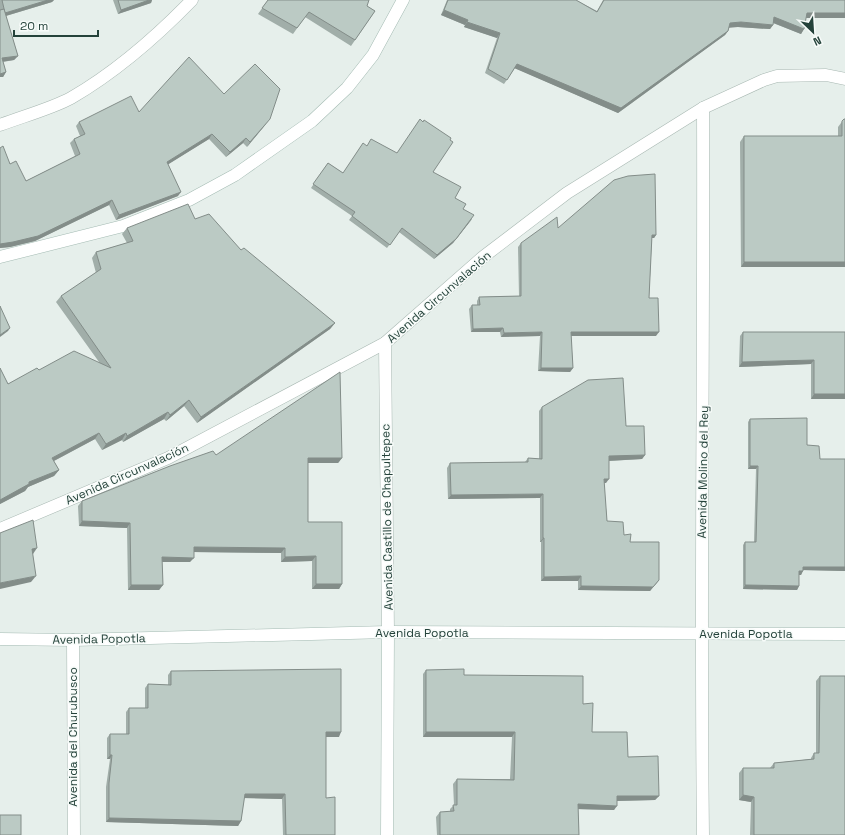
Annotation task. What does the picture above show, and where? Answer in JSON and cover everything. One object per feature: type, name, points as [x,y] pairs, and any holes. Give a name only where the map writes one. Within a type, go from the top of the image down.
[{"type":"street","points":[[0,126],[70,98],[127,59],[168,24],[192,0]]},
{"type":"street","points":[[0,257],[123,226],[189,200],[235,175],[312,121],[347,88],[373,55],[403,0]]},
{"type":"street","name":"Avenida Circunvalación","points":[[0,529],[168,458],[385,343],[484,257],[567,193],[703,108],[764,80],[777,76],[826,75],[845,79]]},
{"type":"street","name":"Avenida Molino del Rey","points":[[702,835],[700,634],[704,392],[703,108]]},
{"type":"street","name":"Avenida Castillo de Chapultepec","points":[[385,343],[388,632],[387,835]]},
{"type":"street","name":"Avenida Popotla","points":[[0,639],[73,640],[388,632],[845,634]]},
{"type":"street","name":"Avenida del Churubusco","points":[[73,640],[74,835]]},
{"type":"building","points":[[2,0],[48,0],[5,13]]},
{"type":"building","points":[[118,0],[149,0],[121,10]]},
{"type":"building","points":[[268,0],[369,0],[367,6],[375,11],[355,40],[309,12],[297,28],[262,8]]},
{"type":"building","points":[[448,0],[576,0],[597,12],[604,0],[845,0],[845,13],[807,13],[804,29],[774,17],[773,25],[741,22],[730,23],[728,31],[621,108],[517,64],[507,80],[488,69],[500,33],[467,22],[468,20],[444,10]]},
{"type":"building","points":[[4,9],[18,56],[2,58],[6,72],[0,74],[0,10]]},
{"type":"building","points":[[189,57],[224,94],[255,64],[280,89],[270,119],[250,142],[246,138],[230,152],[212,134],[167,162],[181,192],[119,215],[112,200],[38,236],[0,244],[0,148],[3,146],[10,164],[16,161],[26,181],[80,154],[74,139],[85,134],[79,122],[131,96],[139,112]]},
{"type":"building","points":[[420,119],[423,122],[424,120],[451,138],[450,140],[453,142],[433,172],[461,187],[455,198],[466,204],[463,209],[474,215],[456,239],[437,255],[402,228],[390,245],[352,216],[355,212],[313,184],[328,163],[343,173],[363,143],[367,146],[371,139],[397,153]]},
{"type":"building","points":[[844,119],[845,262],[744,262],[744,136],[842,136],[842,121]]},
{"type":"building","points":[[655,174],[656,235],[652,235],[649,298],[658,298],[659,332],[571,332],[573,368],[541,368],[542,332],[504,333],[503,328],[473,329],[472,305],[480,305],[479,297],[521,296],[521,243],[557,217],[558,228],[614,180],[628,176]]},
{"type":"building","points":[[188,204],[195,219],[209,214],[241,250],[244,248],[335,323],[201,417],[189,400],[170,415],[168,412],[127,436],[126,433],[106,444],[99,433],[52,458],[59,470],[29,482],[29,484],[0,500],[0,368],[8,384],[37,368],[39,370],[74,351],[111,368],[61,296],[101,269],[96,252],[133,241],[127,228]]},
{"type":"building","points":[[0,306],[10,328],[0,335]]},
{"type":"building","points":[[743,332],[845,332],[845,394],[814,394],[814,360],[742,362]]},
{"type":"building","points":[[340,372],[342,458],[308,458],[308,522],[342,522],[342,584],[316,584],[316,556],[285,557],[285,548],[194,547],[194,558],[162,557],[163,585],[131,585],[130,523],[82,521],[82,501],[170,466],[213,451],[216,455]]},
{"type":"building","points":[[623,378],[626,426],[644,426],[645,455],[609,456],[609,479],[604,479],[607,521],[623,522],[624,535],[631,534],[630,542],[659,542],[659,580],[653,587],[581,586],[581,576],[544,577],[543,494],[451,495],[450,463],[528,462],[528,458],[542,459],[542,407],[588,380]]},
{"type":"building","points":[[807,418],[807,445],[819,446],[820,459],[845,459],[845,567],[803,567],[803,571],[799,571],[799,586],[745,585],[745,542],[756,542],[758,466],[750,466],[750,419]]},
{"type":"building","points":[[33,520],[37,548],[32,549],[36,576],[0,583],[0,533]]},
{"type":"building","points":[[341,669],[341,732],[326,732],[326,798],[335,797],[335,835],[286,835],[285,794],[245,794],[241,821],[109,818],[109,783],[112,755],[110,755],[110,734],[129,734],[129,708],[148,708],[148,684],[171,685],[171,671]]},
{"type":"building","points":[[464,669],[464,675],[583,676],[583,704],[593,703],[592,732],[627,732],[628,757],[658,756],[659,796],[617,796],[617,806],[578,804],[579,835],[440,835],[440,812],[454,811],[453,805],[457,805],[457,779],[514,780],[515,732],[426,732],[426,670]]},
{"type":"building","points":[[820,676],[845,676],[845,835],[754,835],[754,797],[743,795],[743,768],[774,768],[774,763],[814,759],[814,753],[819,753]]},
{"type":"building","points":[[0,815],[21,815],[21,835],[0,835]]}]
